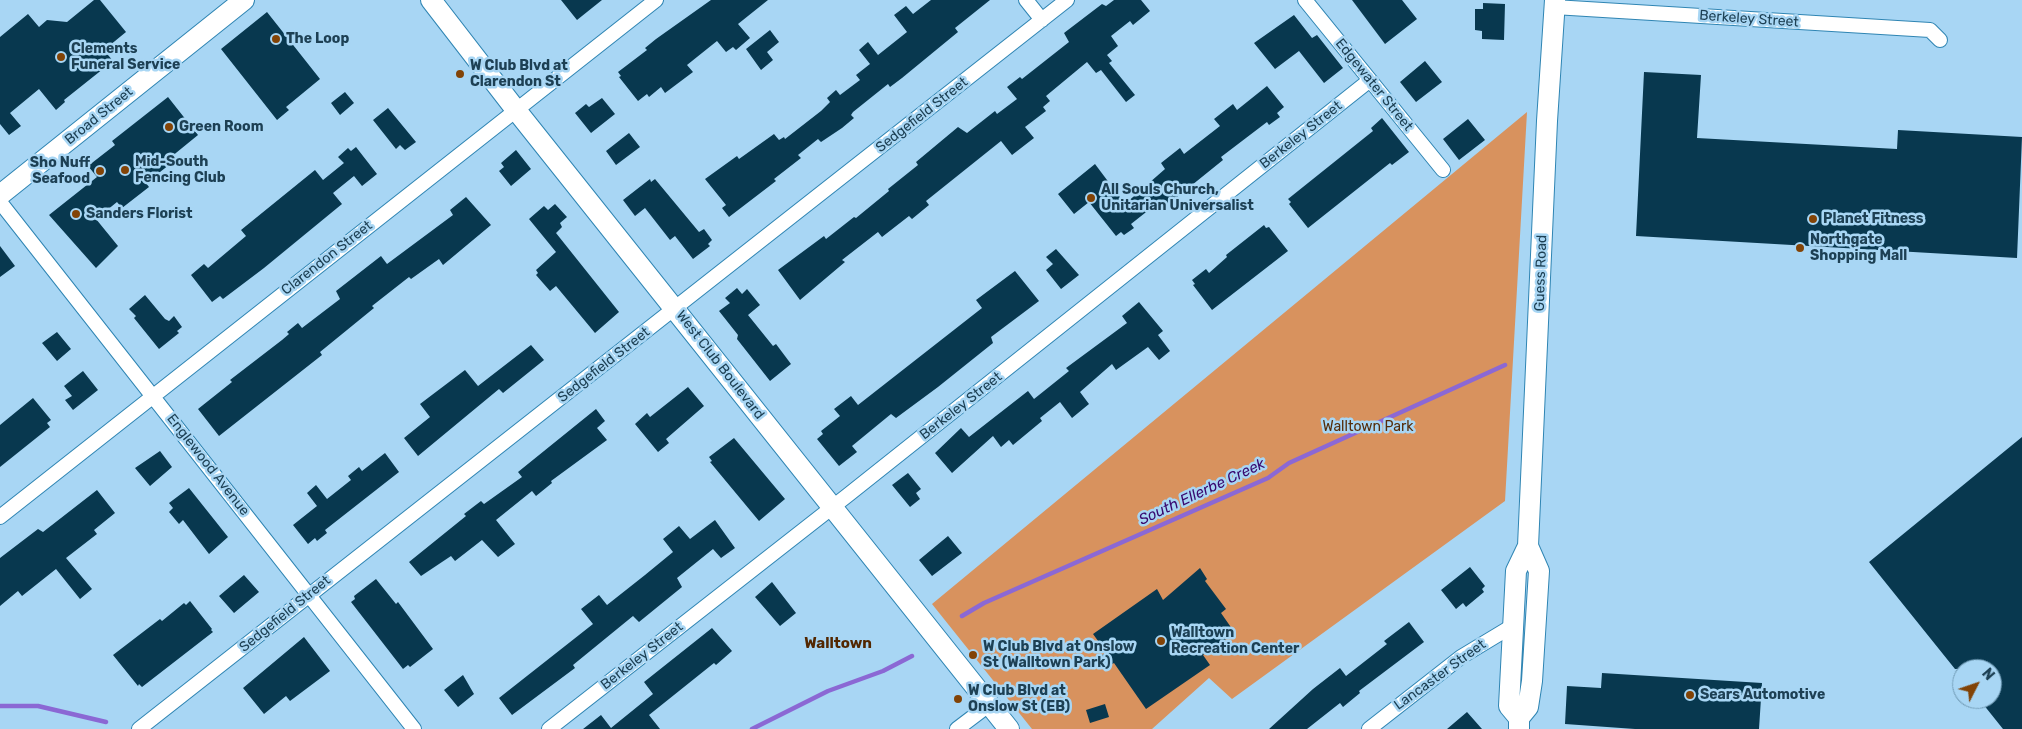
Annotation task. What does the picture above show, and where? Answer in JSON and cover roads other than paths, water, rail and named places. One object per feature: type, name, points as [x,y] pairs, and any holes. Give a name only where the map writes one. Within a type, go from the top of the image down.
[{"type":"street","name":"Broad Street","points":[[0,195],[244,0]]},
{"type":"street","name":"West Club Boulevard","points":[[431,0],[516,110],[676,308],[832,508],[1009,729]]},
{"type":"street","name":"Clarendon Street","points":[[0,517],[656,0]]},
{"type":"street","points":[[1026,0],[1042,20]]},
{"type":"street","name":"Sedgefield Street","points":[[139,729],[1067,0]]},
{"type":"street","name":"Edgewater Street","points":[[1305,0],[1443,170]]},
{"type":"street","name":"Berkeley Street","points":[[1554,4],[1930,30],[1940,40]]},
{"type":"street","name":"Guess Road","points":[[1519,724],[1509,706],[1516,571],[1528,546],[1554,4]]},
{"type":"street","name":"Berkeley Street","points":[[549,729],[832,508],[1370,80]]},
{"type":"street","name":"Englewood Avenue","points":[[0,202],[414,729]]},
{"type":"street","name":"Guess Road","points":[[1519,724],[1528,707],[1532,681],[1539,571],[1528,546]]},
{"type":"street","name":"Lancaster Street","points":[[1369,729],[1461,657],[1514,625]]},
{"type":"street","points":[[957,729],[990,704]]},
{"type":"waterway","name":"South Ellerbe Creek","points":[[962,616],[984,603],[1268,478],[1289,463],[1505,365]]},
{"type":"waterway","name":"South Ellerbe Creek","points":[[752,729],[828,691],[883,671],[912,656]]},
{"type":"waterway","name":"South Ellerbe Creek","points":[[0,706],[38,706],[106,722]]},
{"type":"place","name":"The Loop","points":[[276,39]]},
{"type":"place","name":"Clements Funeral Service","points":[[61,57]]},
{"type":"place","name":"W Club Blvd at Clarendon St","points":[[460,74]]},
{"type":"place","name":"Green Room","points":[[169,127]]},
{"type":"place","name":"Mid-South Fencing Club","points":[[125,170]]},
{"type":"place","name":"Sho Nuff Seafood","points":[[100,171]]},
{"type":"place","name":"All Souls Church, Unitarian Universalist","points":[[1091,198]]},
{"type":"place","name":"Sanders Florist","points":[[76,214]]},
{"type":"place","name":"Planet Fitness","points":[[1813,219]]},
{"type":"place","name":"Northgate Shopping Mall","points":[[1800,248]]},
{"type":"place","name":"Walltown Recreation Center","points":[[1161,641]]},
{"type":"place","name":"W Club Blvd at Onslow St (Walltown Park)","points":[[973,655]]},
{"type":"place","name":"Sears Automotive","points":[[1690,695]]},
{"type":"place","name":"W Club Blvd at Onslow St (EB)","points":[[958,699]]},
{"type":"district","name":"Walltown","points":[[838,644]]},
{"type":"park label","name":"Walltown Park","points":[[1368,427]]}]
